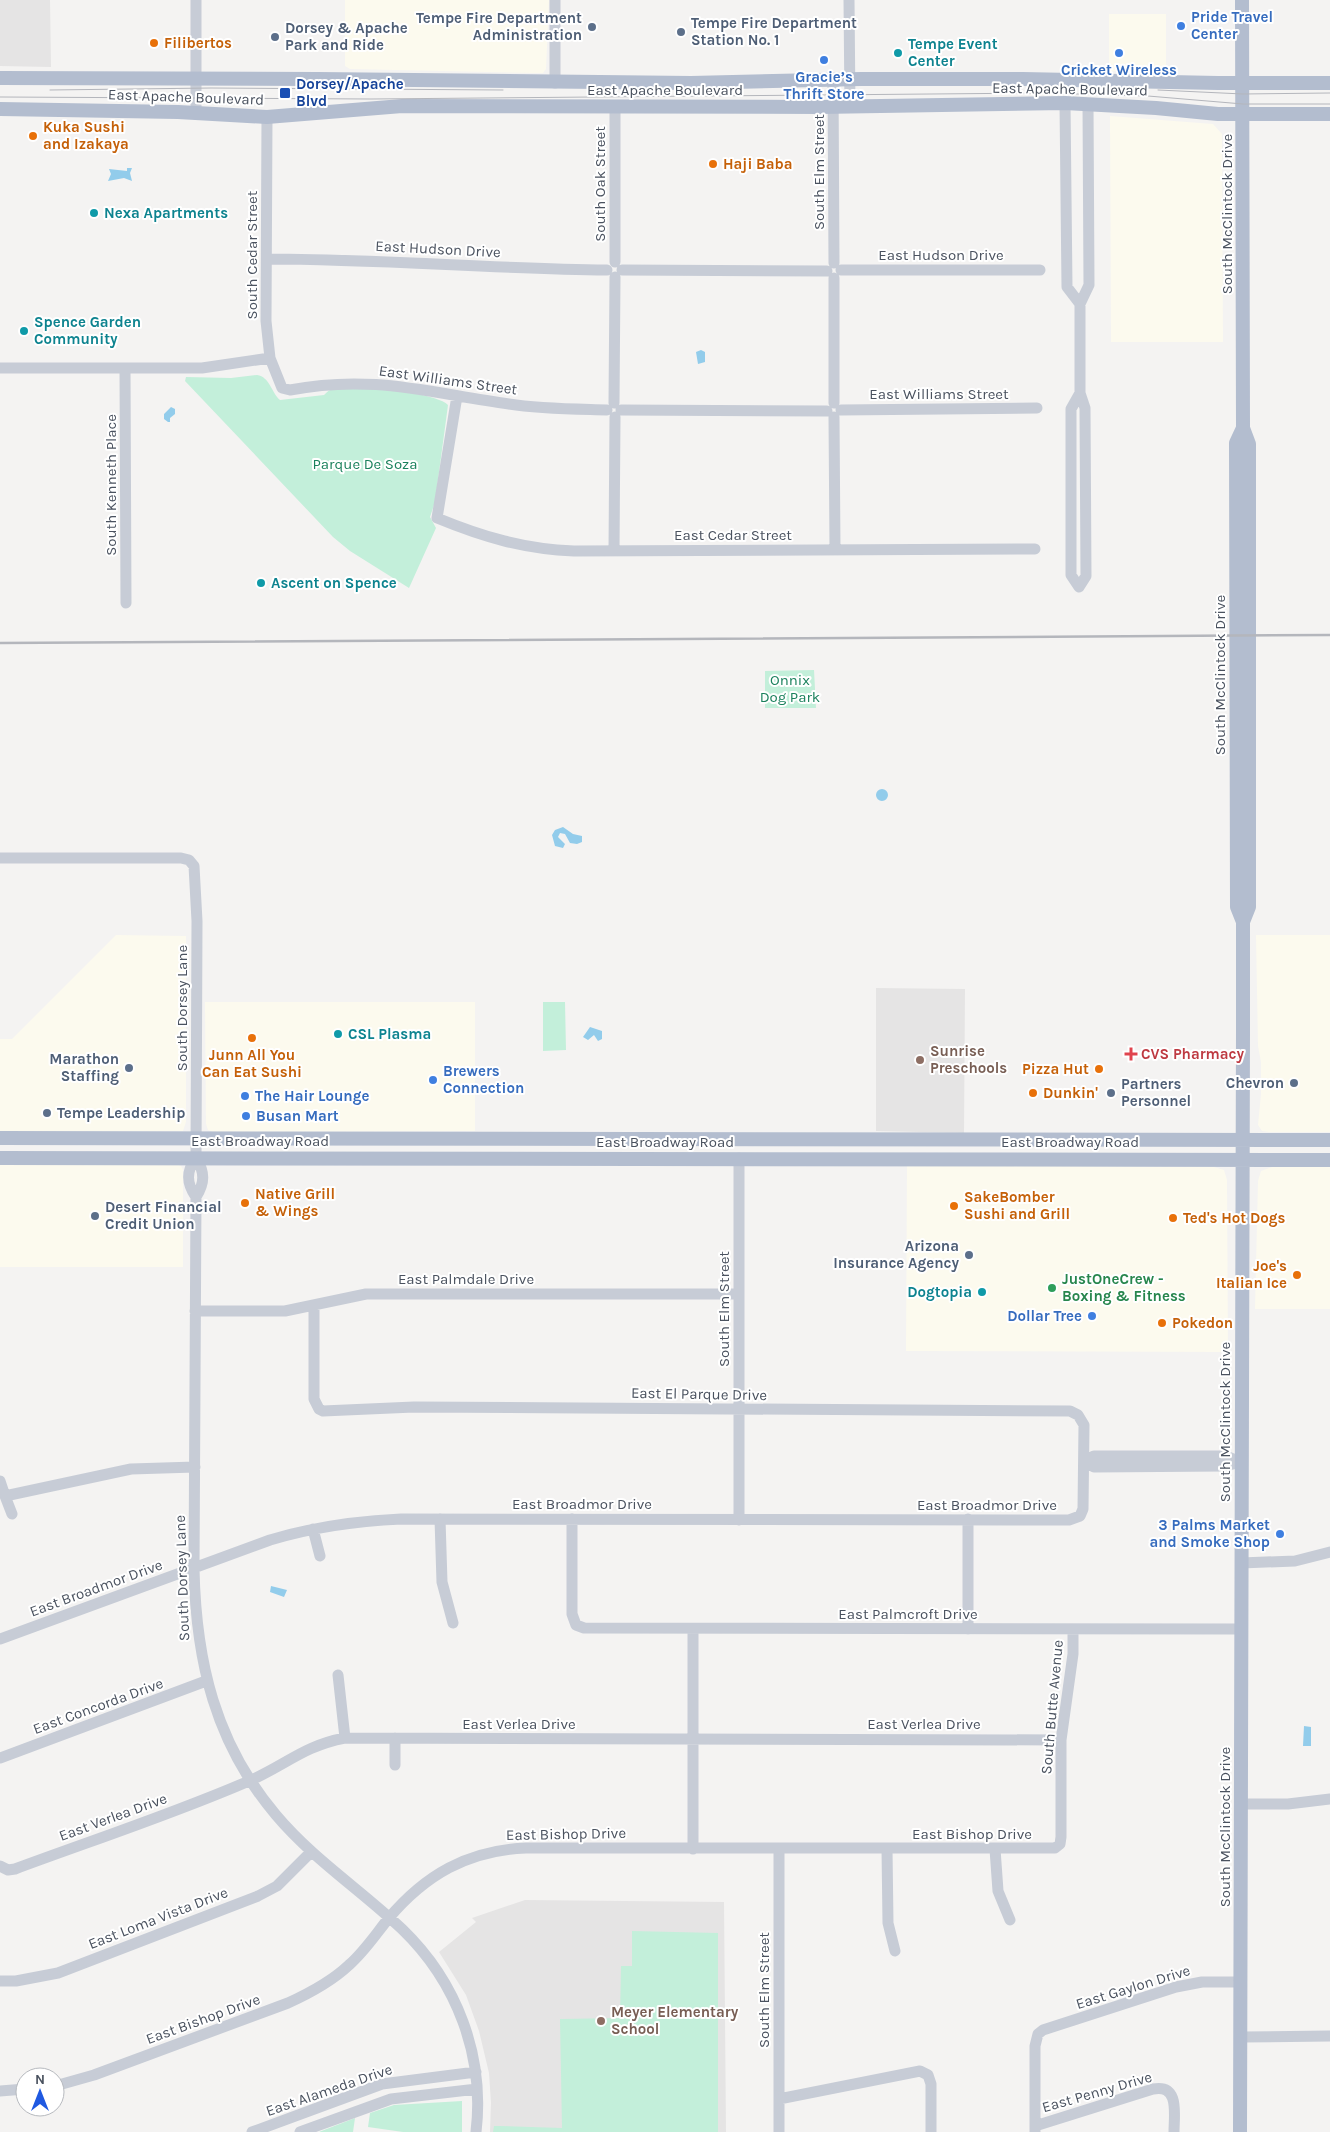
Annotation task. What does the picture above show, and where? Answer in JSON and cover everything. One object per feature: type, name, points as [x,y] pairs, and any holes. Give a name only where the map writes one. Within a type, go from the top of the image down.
[{"type":"main road","name":"South McClintock Drive","points":[[1240,2132],[1244,1139],[1243,922],[1237,907],[1236,443],[1243,428],[1242,0]]},
{"type":"main road","name":"East Apache Boulevard","points":[[0,78],[196,78],[555,83],[1071,79],[1243,84],[1330,83]]},
{"type":"main road","name":"East Apache Boulevard","points":[[0,109],[196,113],[267,117],[402,106],[850,107],[1065,103],[1243,115],[1330,114]]},
{"type":"main road","name":"East Broadway Road","points":[[0,1138],[1330,1140]]},
{"type":"main road","points":[[468,1158],[470,1138]]},
{"type":"main road","points":[[739,1139],[739,1158]]},
{"type":"main road","points":[[985,1139],[985,1158]]},
{"type":"main road","name":"East Broadway Road","points":[[0,1158],[1330,1160]]},
{"type":"street","points":[[196,0],[196,113]]},
{"type":"street","points":[[555,0],[555,83]]},
{"type":"street","points":[[849,0],[850,107]]},
{"type":"street","name":"South Elm Street","points":[[833,80],[835,549]]},
{"type":"street","points":[[1065,103],[1067,287],[1080,304]]},
{"type":"street","points":[[1080,392],[1071,409],[1071,575],[1079,587],[1086,576],[1085,408],[1080,392],[1080,304],[1089,285],[1088,104]]},
{"type":"street","name":"South Oak Street","points":[[614,551],[615,106]]},
{"type":"street","name":"South Cedar Street","points":[[267,117],[266,321],[270,358],[285,390]]},
{"type":"street","name":"East Hudson Drive","points":[[266,259],[373,261],[524,269],[1040,270]]},
{"type":"street","points":[[0,368],[202,368],[270,358]]},
{"type":"street","name":"South Kenneth Place","points":[[125,368],[126,603]]},
{"type":"street","name":"East Williams Street","points":[[285,390],[332,383],[370,383],[410,387],[528,406],[614,410],[1037,408]]},
{"type":"street","name":"East Cedar Street","points":[[457,396],[437,518],[485,537],[530,547],[574,551],[1035,549]]},
{"type":"street","name":"South Dorsey Lane","points":[[0,858],[189,860],[194,866],[196,874],[196,1158],[203,1168],[203,1186],[196,1197],[194,1569],[196,1626],[206,1682],[227,1739],[251,1780],[275,1814],[311,1852],[415,1942],[444,1981],[464,2022],[476,2072],[476,2132]]},
{"type":"street","name":"South Elm Street","points":[[739,1158],[739,1520]]},
{"type":"street","name":"East Palmdale Drive","points":[[196,1311],[285,1311],[366,1294],[739,1294]]},
{"type":"street","name":"East El Parque Drive","points":[[314,1305],[314,1394],[319,1408],[328,1412],[399,1406],[1066,1411],[1078,1414]]},
{"type":"street","name":"East Broadmor Drive","points":[[0,1639],[255,1545],[313,1529],[371,1520],[1076,1518],[1083,1509],[1084,1461],[1084,1425],[1078,1414]]},
{"type":"street","points":[[1084,1461],[1094,1466],[1225,1466],[1242,1462]]},
{"type":"street","points":[[5,1496],[130,1469],[195,1467]]},
{"type":"street","points":[[0,1481],[12,1514]]},
{"type":"street","points":[[440,1519],[441,1573],[453,1623]]},
{"type":"street","name":"East Palmcroft Drive","points":[[572,1519],[572,1614],[576,1625],[589,1629],[1241,1629]]},
{"type":"street","points":[[968,1519],[968,1629]]},
{"type":"street","points":[[313,1529],[320,1556]]},
{"type":"street","points":[[1241,1563],[1294,1561],[1330,1552]]},
{"type":"street","points":[[693,1629],[693,1849]]},
{"type":"street","name":"South Butte Avenue","points":[[1058,1847],[1061,1837],[1061,1740],[1073,1654],[1073,1629]]},
{"type":"street","points":[[338,1675],[346,1738]]},
{"type":"street","name":"East Concorda Drive","points":[[0,1758],[206,1682]]},
{"type":"street","name":"East Verlea Drive","points":[[2,1868],[15,1869],[251,1780],[323,1742],[346,1738],[1061,1740]]},
{"type":"street","points":[[395,1738],[396,1766]]},
{"type":"street","points":[[1241,1804],[1288,1804],[1330,1799]]},
{"type":"street","name":"East Bishop Drive","points":[[65,2083],[103,2072],[288,2003],[318,1989],[350,1965],[411,1894],[434,1875],[456,1863],[482,1854],[526,1848],[1049,1849],[1058,1847]]},
{"type":"street","name":"South Elm Street","points":[[779,1849],[779,2132]]},
{"type":"street","points":[[887,1849],[888,1923],[895,1951]]},
{"type":"street","points":[[995,1849],[998,1891],[1010,1920]]},
{"type":"street","name":"East Loma Vista Drive","points":[[0,1981],[16,1981],[58,1973],[258,1896],[277,1886],[311,1852]]},
{"type":"street","name":"East Gaylon Drive","points":[[1035,2129],[1034,2046],[1038,2034],[1050,2027],[1176,1987],[1202,1982],[1240,1982]]},
{"type":"street","points":[[1240,2037],[1330,2036]]},
{"type":"street","points":[[779,2099],[911,2071],[925,2072],[931,2084],[931,2132]]},
{"type":"street","name":"East Alameda Drive","points":[[252,2132],[382,2084],[476,2072]]},
{"type":"street","points":[[0,2090],[15,2089]]},
{"type":"street","name":"East Alameda Drive","points":[[300,2132],[391,2099],[477,2089]]},
{"type":"street","name":"East Penny Drive","points":[[1035,2129],[1153,2089],[1168,2090],[1174,2102],[1174,2132]]},
{"type":"shaded area","points":[[0,0],[50,0],[51,67],[0,66]]},
{"type":"shaded area","points":[[345,0],[549,0],[546,69],[543,73],[533,73],[350,69],[345,66]]},
{"type":"shaded area","points":[[1109,14],[1166,14],[1166,72],[1109,71]]},
{"type":"shaded area","points":[[1110,116],[1213,124],[1222,134],[1223,342],[1111,342]]},
{"type":"shaded area","points":[[116,935],[186,936],[186,1122],[183,1131],[0,1131],[0,1039],[12,1039]]},
{"type":"shaded area","points":[[1256,935],[1330,935],[1330,1132],[1269,1132],[1262,1131],[1258,1125],[1261,1094],[1261,1062],[1258,1046]]},
{"type":"shaded area","name":"Sunrise Preschools","points":[[876,988],[965,989],[964,1133],[876,1131]]},
{"type":"shaded area","points":[[205,1002],[475,1002],[475,1131],[213,1132],[208,1130],[206,1124]]},
{"type":"shaded area","points":[[0,1164],[176,1164],[181,1166],[183,1170],[183,1267],[0,1267]]},
{"type":"shaded area","points":[[907,1165],[1214,1167],[1224,1170],[1227,1180],[1228,1352],[906,1351]]},
{"type":"shaded area","points":[[1330,1166],[1330,1309],[1255,1309],[1258,1181],[1261,1171],[1272,1167]]},
{"type":"shaded area","name":"Meyer Elementary School","points":[[525,1900],[724,1902],[726,2132],[490,2132],[489,2073],[479,2031],[466,1995],[439,1952],[476,1922],[472,1918]]},
{"type":"green space","name":"Parque De Soza","points":[[257,375],[268,382],[280,400],[324,395],[330,390],[339,388],[372,388],[427,396],[448,405],[435,502],[430,517],[436,528],[409,588],[350,551],[333,537],[185,381],[186,377],[231,378]]},
{"type":"green space","name":"Onnix Dog Park","points":[[814,670],[816,708],[765,708],[765,671]]},
{"type":"green space","points":[[543,1002],[565,1002],[566,1050],[543,1051]]},
{"type":"green space","points":[[632,1931],[718,1933],[718,2132],[493,2132],[494,2126],[562,2128],[560,2019],[620,2018],[621,1966],[632,1966]]},
{"type":"green space","points":[[462,2101],[462,2132],[403,2132],[368,2127],[370,2113],[394,2105]]},
{"type":"green space","points":[[355,2118],[353,2132],[319,2132]]},
{"type":"water","points":[[127,168],[132,168],[130,173],[132,181],[124,178],[108,181],[111,174],[109,169],[127,171]]},
{"type":"water","points":[[701,350],[705,352],[705,362],[698,364],[696,352]]},
{"type":"water","points":[[171,407],[175,409],[175,414],[170,418],[170,422],[168,422],[164,419],[164,414]]},
{"type":"water","points":[[882,789],[888,795],[882,801],[876,795]]},
{"type":"water","points":[[563,827],[573,834],[582,836],[582,842],[577,844],[570,843],[565,834],[560,833],[558,837],[565,844],[563,848],[555,846],[552,835],[555,830]]},
{"type":"water","points":[[590,1027],[602,1031],[602,1039],[598,1041],[594,1035],[588,1040],[583,1037]]},
{"type":"water","points":[[271,1586],[287,1590],[284,1597],[270,1592]]},
{"type":"water","points":[[1304,1726],[1311,1727],[1311,1746],[1303,1746]]},
{"type":"tram line","points":[[50,90],[211,88],[503,90]]},
{"type":"tram line","points":[[1158,90],[1243,94],[1330,93]]},
{"type":"tram line","points":[[0,97],[371,99],[1043,93],[1148,96],[1243,104],[1330,104]]},
{"type":"railway","points":[[0,643],[1330,635]]},
{"type":"place","name":"Pride Travel Center","points":[[1181,26]]},
{"type":"place","name":"Tempe Fire Department Administration","points":[[592,27]]},
{"type":"place","name":"Tempe Fire Department Station No. 1","points":[[681,32]]},
{"type":"place","name":"Dorsey & Apache Park and Ride","points":[[275,37]]},
{"type":"place","name":"Filibertos","points":[[154,43]]},
{"type":"place","name":"Tempe Event Center","points":[[898,53]]},
{"type":"place","name":"Cricket Wireless","points":[[1119,53]]},
{"type":"place","name":"Gracie’s Thrift Store","points":[[824,60]]},
{"type":"place","name":"Dorsey/Apache Blvd","points":[[285,93]]},
{"type":"place","name":"Kuka Sushi and Izakaya","points":[[33,136]]},
{"type":"place","name":"Haji Baba","points":[[713,164]]},
{"type":"place","name":"Nexa Apartments","points":[[94,213]]},
{"type":"place","name":"Spence Garden Community","points":[[24,331]]},
{"type":"place","name":"Ascent on Spence","points":[[261,583]]},
{"type":"place","name":"CSL Plasma","points":[[338,1034]]},
{"type":"place","name":"Junn All You Can Eat Sushi","points":[[252,1038]]},
{"type":"place","name":"CVS Pharmacy","points":[[1131,1054]]},
{"type":"place","name":"Sunrise Preschools","points":[[920,1060]]},
{"type":"place","name":"Marathon Staffing","points":[[129,1068]]},
{"type":"place","name":"Pizza Hut","points":[[1099,1069]]},
{"type":"place","name":"Brewers Connection","points":[[433,1080]]},
{"type":"place","name":"Chevron","points":[[1294,1083]]},
{"type":"place","name":"Dunkin'","points":[[1033,1093]]},
{"type":"place","name":"Partners Personnel","points":[[1111,1093]]},
{"type":"place","name":"The Hair Lounge","points":[[245,1096]]},
{"type":"place","name":"Tempe Leadership","points":[[47,1113]]},
{"type":"place","name":"Busan Mart","points":[[246,1116]]},
{"type":"place","name":"Native Grill & Wings","points":[[245,1203]]},
{"type":"place","name":"SakeBomber Sushi and Grill","points":[[954,1206]]},
{"type":"place","name":"Desert Financial Credit Union","points":[[95,1216]]},
{"type":"place","name":"Ted's Hot Dogs","points":[[1173,1218]]},
{"type":"place","name":"Arizona Insurance Agency","points":[[969,1255]]},
{"type":"place","name":"Joe's Italian Ice","points":[[1297,1275]]},
{"type":"place","name":"JustOneCrew - Boxing & Fitness","points":[[1052,1288]]},
{"type":"place","name":"Dogtopia","points":[[982,1292]]},
{"type":"place","name":"Dollar Tree","points":[[1092,1316]]},
{"type":"place","name":"Pokedon","points":[[1162,1323]]},
{"type":"place","name":"3 Palms Market and Smoke Shop","points":[[1280,1534]]},
{"type":"place","name":"Meyer Elementary School","points":[[601,2021]]}]
